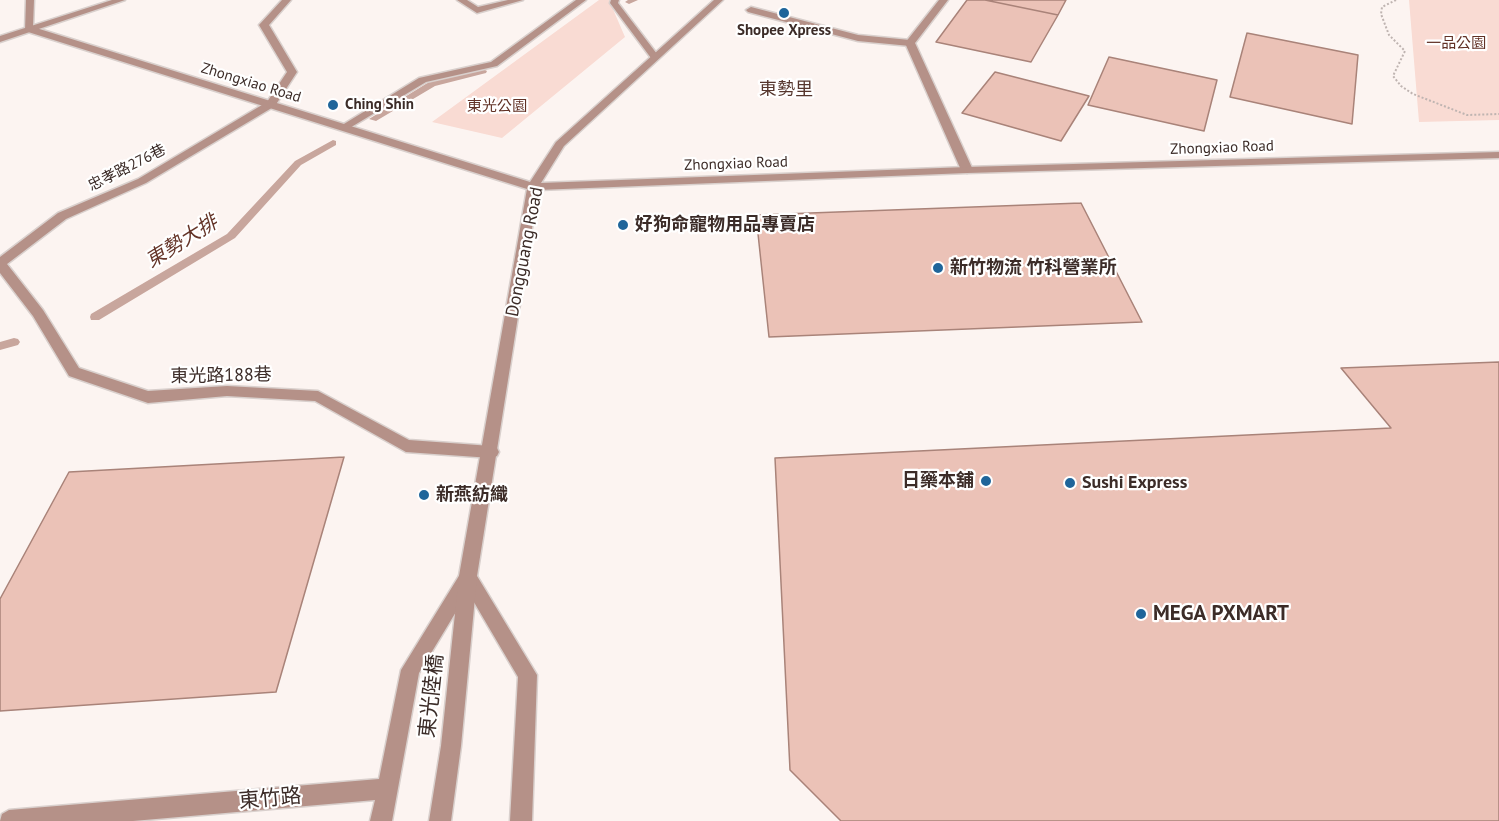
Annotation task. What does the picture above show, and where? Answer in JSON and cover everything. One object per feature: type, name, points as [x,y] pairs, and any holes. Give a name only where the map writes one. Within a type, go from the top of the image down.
[{"type":"street","points":[[28,29],[30,0]]},
{"type":"street","points":[[0,39],[121,0]]},
{"type":"street","points":[[271,104],[292,72],[264,25],[287,0]]},
{"type":"street","points":[[461,0],[477,10],[519,0]]},
{"type":"street","points":[[344,127],[423,80],[494,64],[582,0]]},
{"type":"street","points":[[615,0],[614,3],[654,56]]},
{"type":"street","name":"Dongguang Road","points":[[381,821],[410,670],[468,576],[491,452],[534,187],[560,144],[654,56],[719,0]]},
{"type":"street","points":[[910,43],[944,0]]},
{"type":"street","points":[[751,10],[858,38],[910,43]]},
{"type":"street","name":"Zhongxiao Road","points":[[28,29],[534,187],[967,170],[1499,155]]},
{"type":"street","points":[[910,43],[967,170]]},
{"type":"street","name":"忠孝路276巷","points":[[0,263],[62,216],[142,181],[271,104]]},
{"type":"street","name":"東光路188巷","points":[[0,263],[38,313],[74,372],[148,397],[227,391],[318,396],[406,446],[491,452]]},
{"type":"street","points":[[468,576],[528,675],[521,821]]},
{"type":"street","name":"東光陸橋","points":[[440,821],[452,746],[468,576]]},
{"type":"street","name":"東竹路","points":[[9,821],[387,789]]},
{"type":"path","points":[[1396,0],[1382,7],[1381,14],[1389,34],[1405,51],[1393,76],[1401,86],[1413,94],[1467,115],[1499,114]]},
{"type":"green space","name":"東光公園","points":[[599,0],[609,0],[625,37],[502,138],[432,122]]},
{"type":"green space","name":"一品公園","points":[[1409,0],[1499,0],[1499,120],[1419,122]]},
{"type":"building","points":[[967,0],[985,0],[1058,15],[1031,62],[936,42]]},
{"type":"building","points":[[985,0],[1066,0],[1058,15]]},
{"type":"building","points":[[1247,33],[1358,55],[1352,124],[1230,97]]},
{"type":"building","points":[[1109,57],[1217,80],[1204,131],[1088,105]]},
{"type":"building","points":[[995,72],[1089,96],[1061,141],[962,113]]},
{"type":"building","name":"新竹物流 竹科營業所","points":[[1081,203],[1142,322],[769,337],[756,215]]},
{"type":"building","name":"MEGA PXMART","points":[[1499,362],[1499,821],[841,821],[790,770],[775,458],[1391,428],[1341,368]]},
{"type":"building","points":[[344,457],[276,692],[0,711],[0,599],[69,472]]},
{"type":"waterway","name":"東勢大排","points":[[629,2],[634,0]]},
{"type":"waterway","name":"東勢大排","points":[[373,119],[432,84],[483,71]]},
{"type":"waterway","name":"東勢大排","points":[[95,317],[231,236],[298,163],[333,143]]},
{"type":"waterway","name":"東勢大排","points":[[0,346],[14,342]]},
{"type":"place","name":"Shopee Xpress","points":[[784,13]]},
{"type":"place","name":"Ching Shin","points":[[333,105]]},
{"type":"place","name":"好狗命寵物用品專賣店","points":[[623,225]]},
{"type":"place","name":"新竹物流 竹科營業所","points":[[938,268]]},
{"type":"place","name":"日藥本舖","points":[[986,481]]},
{"type":"place","name":"Sushi Express","points":[[1070,483]]},
{"type":"place","name":"新燕紡織","points":[[424,495]]},
{"type":"place","name":"MEGA PXMART","points":[[1141,614]]},
{"type":"district","name":"東勢里","points":[[786,90]]}]
